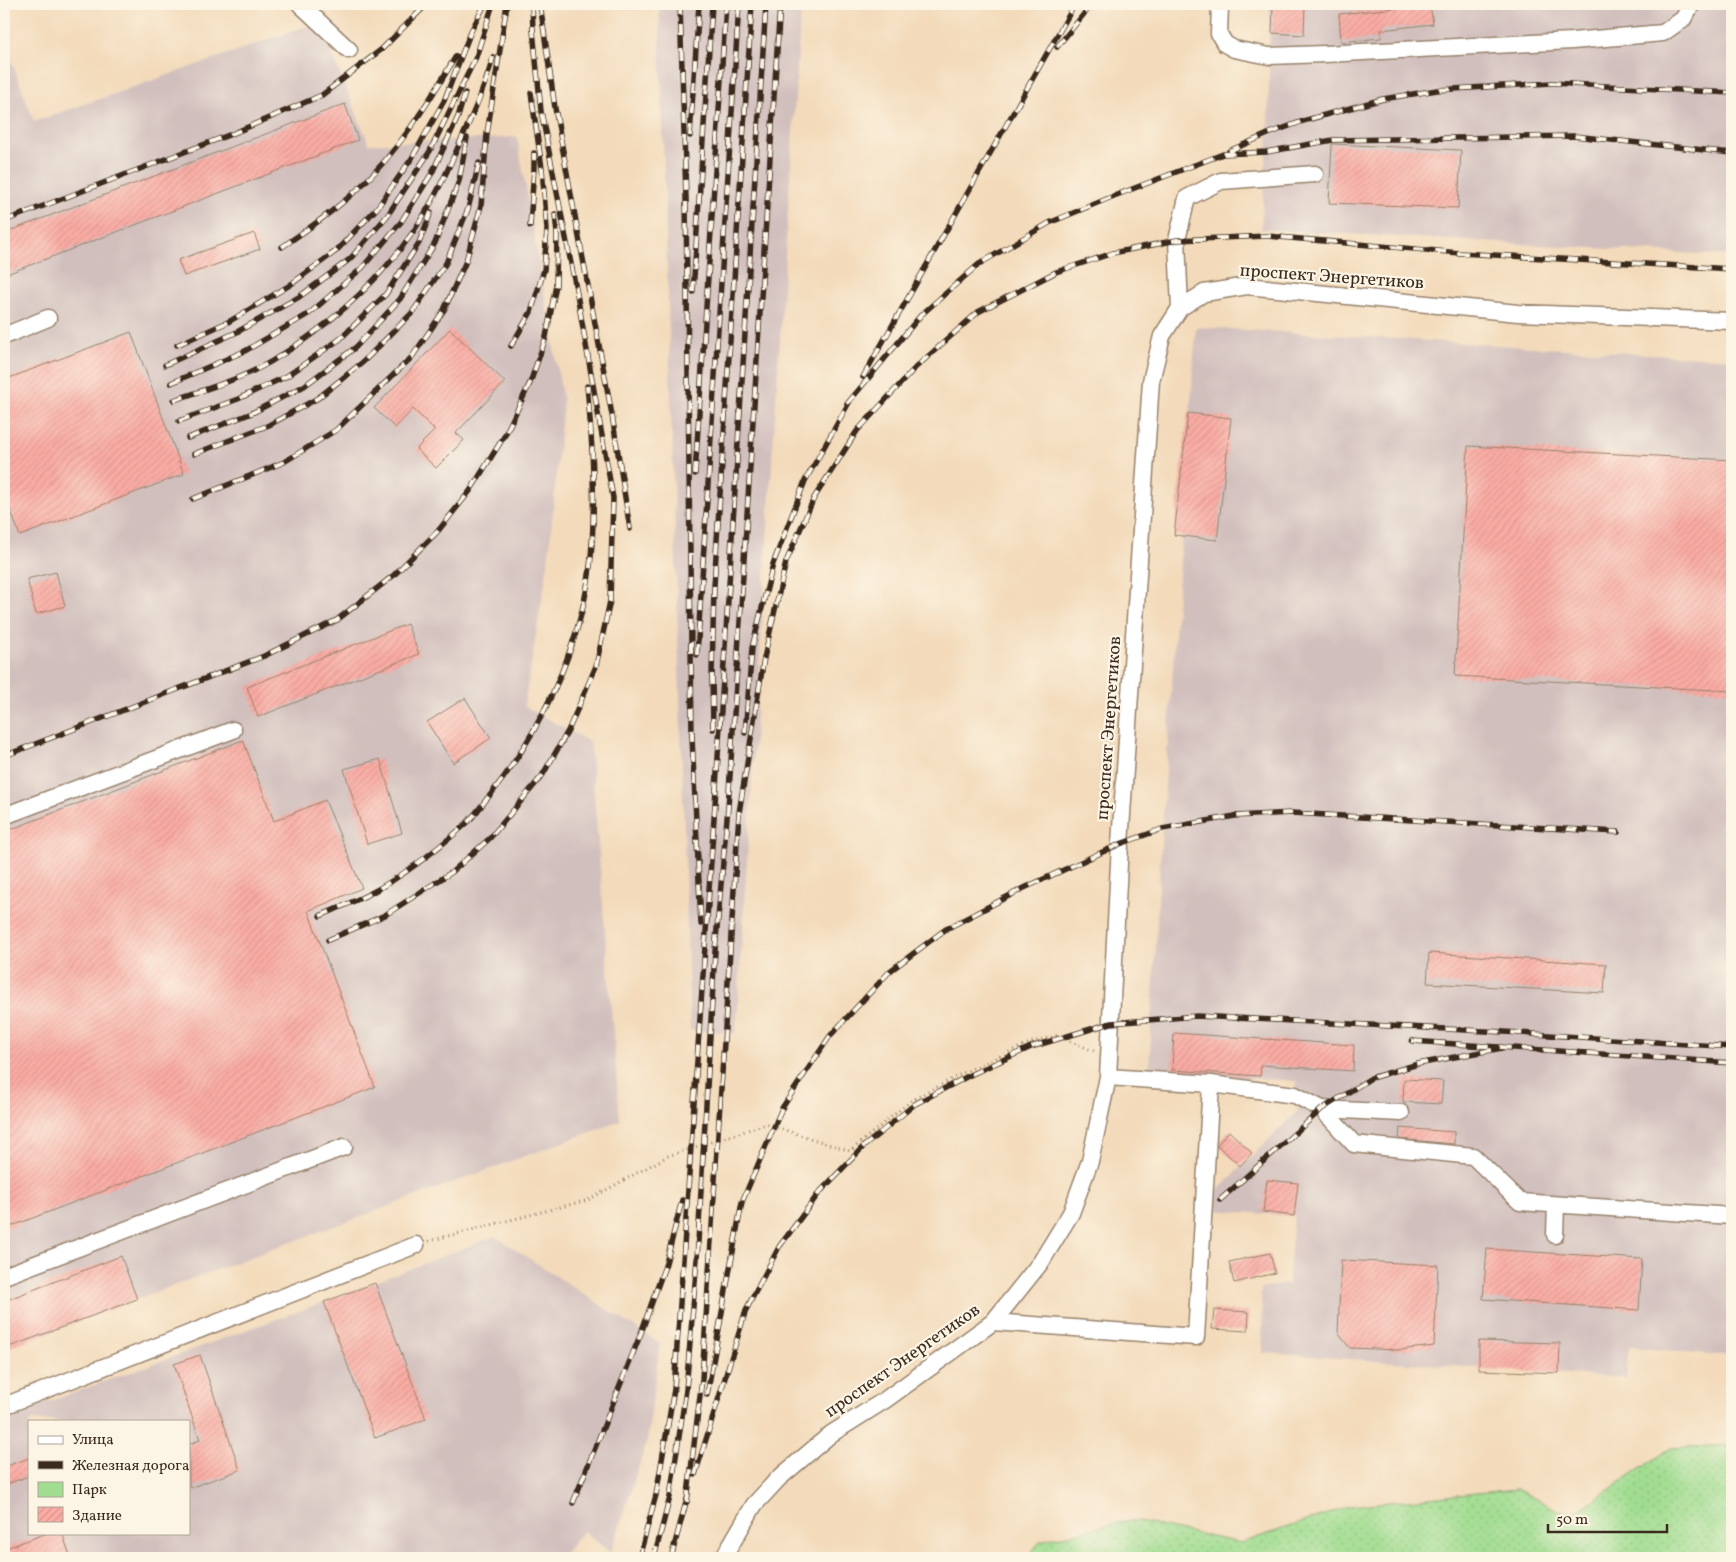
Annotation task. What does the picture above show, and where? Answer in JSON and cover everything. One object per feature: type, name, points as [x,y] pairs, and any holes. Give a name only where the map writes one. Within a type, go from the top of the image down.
[{"type":"street","points":[[300,4],[349,50]]},
{"type":"street","points":[[1220,4],[1219,34],[1225,44],[1269,56],[1572,42],[1663,33],[1683,19],[1692,4]]},
{"type":"street","points":[[1180,308],[1177,240],[1187,198],[1220,180],[1315,174]]},
{"type":"street","name":"проспект Энергетиков","points":[[723,1558],[754,1505],[778,1479],[831,1434],[885,1400],[993,1322],[1042,1262],[1072,1213],[1090,1161],[1108,1077],[1120,844],[1152,382],[1162,336],[1180,308],[1204,292],[1247,286],[1518,313],[1732,321]]},
{"type":"street","points":[[4,336],[48,318]]},
{"type":"street","points":[[4,816],[233,730]]},
{"type":"street","points":[[1108,1077],[1211,1084],[1295,1096],[1322,1109],[1354,1144],[1473,1156],[1520,1202],[1732,1216]]},
{"type":"street","points":[[993,1322],[1196,1337],[1211,1084]]},
{"type":"street","points":[[1322,1109],[1401,1113]]},
{"type":"street","points":[[4,1276],[344,1147]]},
{"type":"street","points":[[1555,1235],[1556,1205]]},
{"type":"street","points":[[4,1406],[416,1245]]},
{"type":"path","points":[[416,1245],[588,1200],[668,1156],[766,1124],[850,1151],[912,1100],[969,1070],[1029,1043],[1056,1036],[1109,1056]]},
{"type":"shaded area","points":[[659,4],[801,4],[736,1033],[690,1030]]},
{"type":"shaded area","points":[[1270,4],[1732,4],[1732,256],[1261,229],[1268,134]]},
{"type":"shaded area","points":[[319,22],[369,144],[517,137],[563,401],[548,564],[524,706],[590,742],[620,1121],[4,1349],[4,40],[34,122]]},
{"type":"shaded area","points":[[1196,327],[1732,359],[1732,1356],[1629,1347],[1626,1378],[1263,1353],[1261,1288],[1288,1284],[1294,1216],[1213,1210],[1215,1193],[1298,1111],[1295,1095],[1297,1081],[1149,1071],[1162,829]]},
{"type":"shaded area","points":[[495,1236],[660,1344],[647,1441],[611,1553],[583,1531],[561,1558],[4,1558],[4,1418],[324,1302]]},
{"type":"green space","points":[[1732,1445],[1732,1558],[1027,1558],[1040,1541],[1130,1520],[1241,1543],[1350,1506],[1516,1489],[1570,1516],[1671,1448]]},
{"type":"building","points":[[1273,4],[1305,4],[1304,35],[1272,33]]},
{"type":"building","points":[[1395,4],[1430,4],[1433,24],[1381,30],[1381,38],[1341,42],[1339,14],[1396,8]]},
{"type":"building","points":[[345,104],[358,140],[4,275],[4,233]]},
{"type":"building","points":[[1332,144],[1461,150],[1458,208],[1329,203]]},
{"type":"building","points":[[254,233],[260,249],[184,276],[178,260]]},
{"type":"building","points":[[450,329],[505,382],[456,433],[464,440],[436,468],[416,449],[435,430],[413,409],[395,428],[374,408]]},
{"type":"building","points":[[131,332],[184,474],[20,536],[4,492],[4,380]]},
{"type":"building","points":[[1188,413],[1231,418],[1217,540],[1174,535]]},
{"type":"building","points":[[1468,446],[1732,460],[1732,691],[1455,676]]},
{"type":"building","points":[[56,572],[65,606],[36,614],[27,579]]},
{"type":"building","points":[[407,624],[419,654],[258,717],[247,687]]},
{"type":"building","points":[[465,698],[491,738],[453,763],[427,722]]},
{"type":"building","points":[[243,740],[274,821],[325,800],[362,888],[308,911],[375,1087],[4,1229],[4,832]]},
{"type":"building","points":[[380,759],[402,833],[367,844],[344,769]]},
{"type":"building","points":[[1429,953],[1606,964],[1604,993],[1427,983]]},
{"type":"building","points":[[1174,1033],[1354,1045],[1353,1071],[1261,1065],[1260,1076],[1172,1070]]},
{"type":"building","points":[[1404,1079],[1443,1081],[1441,1104],[1403,1102]]},
{"type":"building","points":[[1400,1128],[1454,1132],[1454,1144],[1399,1139]]},
{"type":"building","points":[[1229,1131],[1252,1153],[1240,1166],[1217,1145]]},
{"type":"building","points":[[1267,1180],[1298,1183],[1294,1216],[1263,1212]]},
{"type":"building","points":[[1487,1249],[1642,1259],[1639,1310],[1483,1299]]},
{"type":"building","points":[[1270,1253],[1275,1273],[1234,1283],[1229,1262]]},
{"type":"building","points":[[121,1256],[137,1299],[4,1349],[4,1301]]},
{"type":"building","points":[[1341,1260],[1438,1265],[1434,1346],[1399,1350],[1350,1348],[1338,1333]]},
{"type":"building","points":[[375,1283],[426,1419],[375,1438],[324,1302]]},
{"type":"building","points":[[1214,1310],[1249,1312],[1248,1331],[1212,1329]]},
{"type":"building","points":[[1479,1341],[1560,1343],[1559,1373],[1479,1370]]},
{"type":"building","points":[[200,1355],[240,1470],[190,1488],[190,1444],[200,1440],[174,1364]]},
{"type":"building","points":[[28,1458],[28,1476],[4,1485],[4,1467]]},
{"type":"building","points":[[44,1534],[62,1534],[71,1558],[4,1558],[4,1549]]},
{"type":"railway","points":[[4,221],[234,133],[322,95],[382,49],[427,4]]},
{"type":"railway","points":[[468,37],[485,4]]},
{"type":"railway","points":[[165,365],[237,332],[299,297],[350,259],[387,216],[430,151],[476,57],[493,4]]},
{"type":"railway","points":[[193,499],[284,462],[336,430],[412,357],[444,310],[466,261],[481,206],[487,134],[507,4]]},
{"type":"railway","points":[[328,940],[385,915],[452,872],[490,838],[542,776],[568,731],[596,666],[610,601],[613,498],[577,294],[541,111],[532,4]]},
{"type":"railway","points":[[540,4],[555,108],[612,415],[630,529]]},
{"type":"railway","points":[[680,4],[686,198],[692,737],[701,924]]},
{"type":"railway","points":[[690,136],[699,4]]},
{"type":"railway","points":[[693,292],[712,4]]},
{"type":"railway","points":[[695,474],[726,4]]},
{"type":"railway","points":[[697,655],[739,4]]},
{"type":"railway","points":[[713,729],[714,586],[752,4]]},
{"type":"railway","points":[[639,1558],[656,1495],[674,1389],[715,804],[766,4]]},
{"type":"railway","points":[[654,1558],[670,1497],[686,1390],[697,1259],[715,951],[728,807],[780,4]]},
{"type":"railway","points":[[863,377],[1075,4]]},
{"type":"railway","points":[[1057,47],[1092,4]]},
{"type":"railway","points":[[177,345],[230,321],[290,285],[336,251],[377,208],[412,158],[444,101],[471,31]]},
{"type":"railway","points":[[282,247],[340,205],[373,175],[412,126],[456,56]]},
{"type":"railway","points":[[174,400],[211,388],[272,361],[312,334],[367,287],[399,251],[427,210],[440,186],[475,108],[493,57]]},
{"type":"railway","points":[[1229,151],[1303,121],[1383,99],[1437,90],[1552,83],[1732,93]]},
{"type":"railway","points":[[171,383],[245,351],[310,313],[362,268],[401,222],[432,173],[458,117],[465,93]]},
{"type":"railway","points":[[511,346],[531,312],[544,270],[547,229],[542,168],[531,93]]},
{"type":"railway","points":[[847,404],[921,315],[979,264],[1049,223],[1223,154],[1266,152],[1333,140],[1574,136],[1732,153]]},
{"type":"railway","points":[[188,438],[252,413],[304,386],[356,347],[400,299],[435,243],[459,181],[467,138]]},
{"type":"railway","points":[[530,226],[534,153]]},
{"type":"railway","points":[[194,454],[269,425],[318,398],[363,362],[412,313],[446,263],[468,209],[479,163]]},
{"type":"railway","points":[[179,421],[238,399],[287,376],[340,339],[386,294],[419,243],[431,212]]},
{"type":"railway","points":[[4,756],[264,656],[337,620],[394,575],[438,531],[470,491],[505,435],[530,383],[546,337],[556,285],[557,234],[555,214]]},
{"type":"railway","points":[[687,1502],[702,1379],[739,813],[764,658],[786,562],[814,498],[857,431],[915,368],[978,312],[1056,272],[1113,253],[1177,240],[1267,236],[1460,253],[1732,269]]},
{"type":"railway","points":[[320,916],[369,894],[407,871],[467,823],[509,770],[540,718],[566,662],[576,633],[589,575],[593,529],[593,481],[587,386]]},
{"type":"railway","points":[[745,733],[752,648],[773,564],[805,481],[851,399]]},
{"type":"railway","points":[[707,1395],[742,1202],[782,1108],[830,1036],[890,971],[946,929],[1022,889],[1120,844],[1162,829],[1235,816],[1292,813],[1618,832]]},
{"type":"railway","points":[[695,1475],[746,1310],[779,1247],[819,1193],[863,1147],[915,1104],[972,1074],[1031,1047],[1111,1023],[1197,1016],[1504,1032],[1732,1047]]},
{"type":"railway","points":[[1412,1041],[1732,1063]]},
{"type":"railway","points":[[1220,1200],[1322,1109],[1371,1078],[1418,1064],[1502,1048]]},
{"type":"railway","points":[[573,1503],[641,1333],[666,1263],[682,1200]]},
{"type":"railway","points":[[671,1558],[688,1495]]}]
